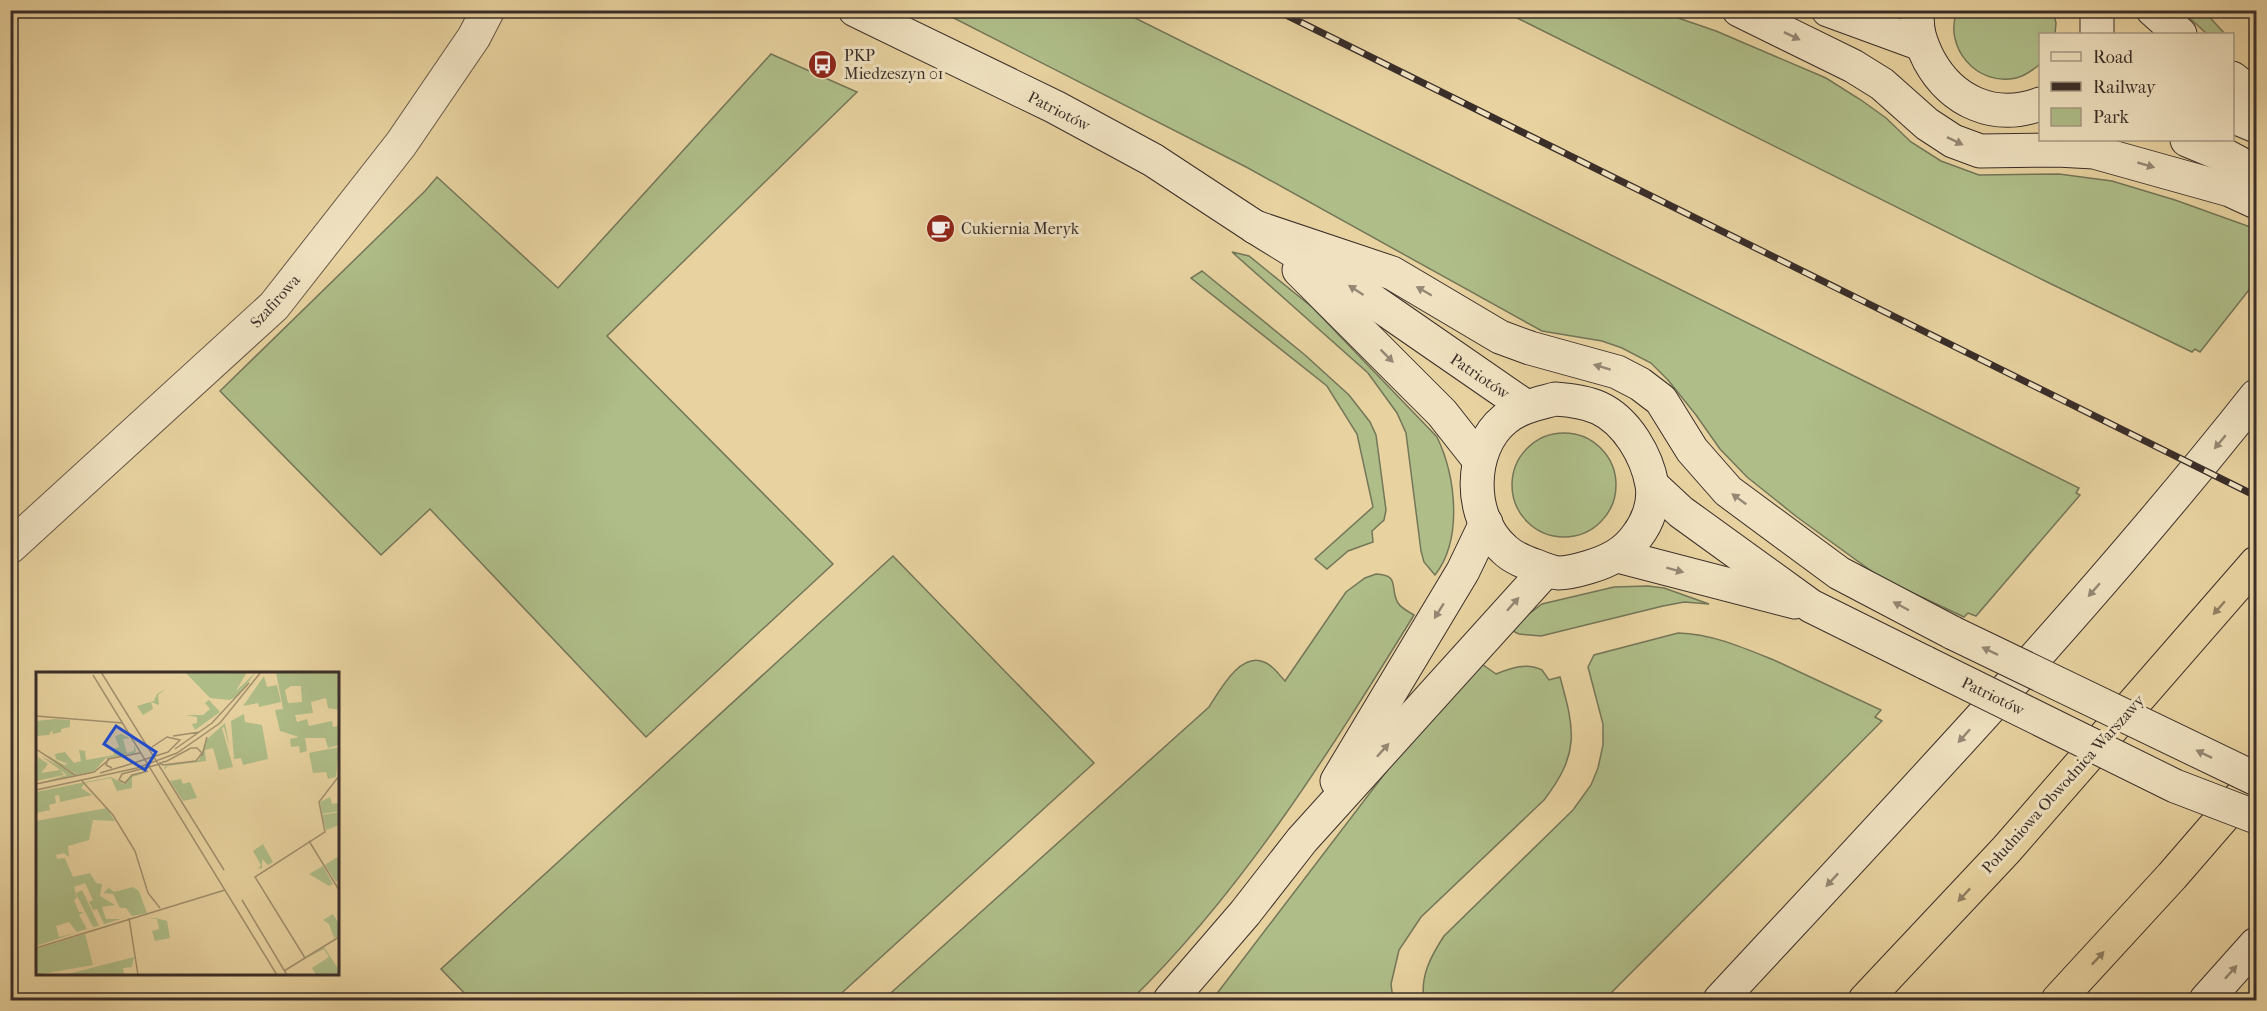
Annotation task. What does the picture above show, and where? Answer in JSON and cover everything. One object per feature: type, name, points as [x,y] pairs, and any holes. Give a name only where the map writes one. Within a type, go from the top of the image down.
[{"type":"highway","name":"Południowa Obwodnica Warszawy","points":[[1865,1000],[2006,850],[2256,563]]},
{"type":"highway","points":[[2058,1000],[2172,876],[2256,779]]},
{"type":"main road","name":"Szafirowa","points":[[10,547],[274,306],[401,144],[474,38],[488,10]]},
{"type":"main road","name":"Patriotów","points":[[855,10],[1055,107],[1153,160],[1360,292],[1525,406]]},
{"type":"main road","points":[[1739,10],[1853,66],[1882,84],[1927,124],[1953,141],[1980,152],[2057,150],[2094,152],[2230,190],[2256,202]]},
{"type":"main road","points":[[1828,10],[1921,44]]},
{"type":"main road","points":[[1918,10],[1921,44],[1934,69],[1947,86],[1963,98],[1984,107],[2008,110],[2039,104]]},
{"type":"main road","points":[[2153,10],[2179,33]]},
{"type":"main road","points":[[2234,80],[2256,97]]},
{"type":"main road","points":[[2234,117],[2256,126]]},
{"type":"main road","points":[[2189,141],[2256,172]]},
{"type":"main road","name":"Patriotów","points":[[1255,227],[1426,396],[1479,460]]},
{"type":"main road","points":[[1255,227],[1392,273],[1500,337],[1530,348],[1617,372],[1640,384],[1661,400],[1692,450],[1728,491],[1839,573],[1953,633],[2256,779]]},
{"type":"main road","points":[[1720,1000],[2046,645],[2144,533],[2256,396]]},
{"type":"main road","points":[[1555,399],[1586,404],[1601,409],[1615,419],[1633,438],[1642,453],[1653,486],[1650,510],[1645,526],[1618,556],[1576,571],[1558,573],[1519,560],[1504,550],[1495,540],[1486,523],[1478,490],[1479,460],[1485,443],[1494,429],[1506,417],[1525,406],[1555,399]]},
{"type":"main road","name":"Patriotów","points":[[1653,486],[1681,512],[1811,606],[2175,786],[2256,817]]},
{"type":"main road","points":[[1302,840],[1393,684],[1463,571],[1486,523]]},
{"type":"main road","name":"Patriotów","points":[[1618,556],[1811,606]]},
{"type":"main road","points":[[1170,1000],[1245,913],[1302,840],[1546,570]]},
{"type":"main road","name":"Patriotów","points":[[2175,786],[2256,840]]},
{"type":"main road","points":[[2205,1000],[2256,944]]},
{"type":"green space","points":[[940,11],[1121,11],[2079,488],[2076,493],[2080,495],[1976,616],[1968,613],[1964,617],[1881,578],[1797,517],[1747,477],[1720,449],[1668,380],[1651,363],[1622,348],[1602,341],[1542,331],[1248,168]]},
{"type":"green space","points":[[1503,11],[1658,11],[1716,31],[1826,78],[1886,118],[1911,142],[1941,161],[1979,175],[2059,174],[2112,181],[2175,200],[2256,229],[2256,281],[2200,352],[2195,349],[2192,352]]},
{"type":"green space","points":[[1957,11],[2053,11],[2056,23],[2055,33],[2039,33],[2039,65],[2023,76],[2002,79],[1988,76],[1967,61],[1959,50],[1954,25]]},
{"type":"green space","points":[[2182,11],[2204,11],[2224,33],[2206,33]]},
{"type":"green space","points":[[771,54],[857,92],[607,336],[833,564],[646,737],[430,509],[381,555],[220,391],[437,177],[558,288]]},
{"type":"green space","points":[[1232,252],[1249,256],[1312,307],[1437,437],[1449,470],[1454,508],[1450,544],[1435,575],[1424,562],[1421,551],[1406,433],[1397,413],[1368,373]]},
{"type":"green space","points":[[1202,271],[1305,355],[1349,395],[1370,422],[1376,435],[1386,510],[1384,520],[1372,531],[1373,542],[1348,551],[1327,569],[1315,559],[1373,507],[1357,434],[1327,386],[1191,278]]},
{"type":"green space","points":[[1564,433],[1584,437],[1601,448],[1612,465],[1616,485],[1612,505],[1601,522],[1584,533],[1564,537],[1544,533],[1527,522],[1516,505],[1512,485],[1516,465],[1527,448],[1544,437]]},
{"type":"green space","points":[[893,556],[1094,763],[834,1000],[471,1000],[441,969]]},
{"type":"green space","points":[[1376,574],[1384,575],[1392,580],[1398,603],[1414,615],[1318,767],[1248,865],[1212,912],[1131,1000],[883,1000],[1209,707],[1239,667],[1255,660],[1264,662],[1285,681],[1346,592],[1365,578]]},
{"type":"green space","points":[[1614,587],[1664,588],[1709,604],[1684,602],[1663,606],[1541,636],[1519,634],[1509,629],[1542,604]]},
{"type":"green space","points":[[1678,633],[1716,639],[1776,661],[1881,710],[1875,717],[1882,721],[1604,1000],[1424,1000],[1425,974],[1444,936],[1573,810],[1591,785],[1598,768],[1603,745],[1603,724],[1588,667],[1594,655]]},
{"type":"green space","points":[[1479,662],[1496,674],[1513,668],[1531,666],[1542,670],[1549,680],[1560,677],[1571,727],[1569,755],[1564,769],[1544,800],[1421,917],[1399,950],[1391,984],[1393,1000],[1212,1000],[1405,747]]},
{"type":"railway","points":[[1276,10],[2256,496]]},
{"type":"place","name":"PKP Miedzeszyn 01","points":[[823,64]]},
{"type":"place","name":"Cukiernia Meryk","points":[[940,228]]}]
